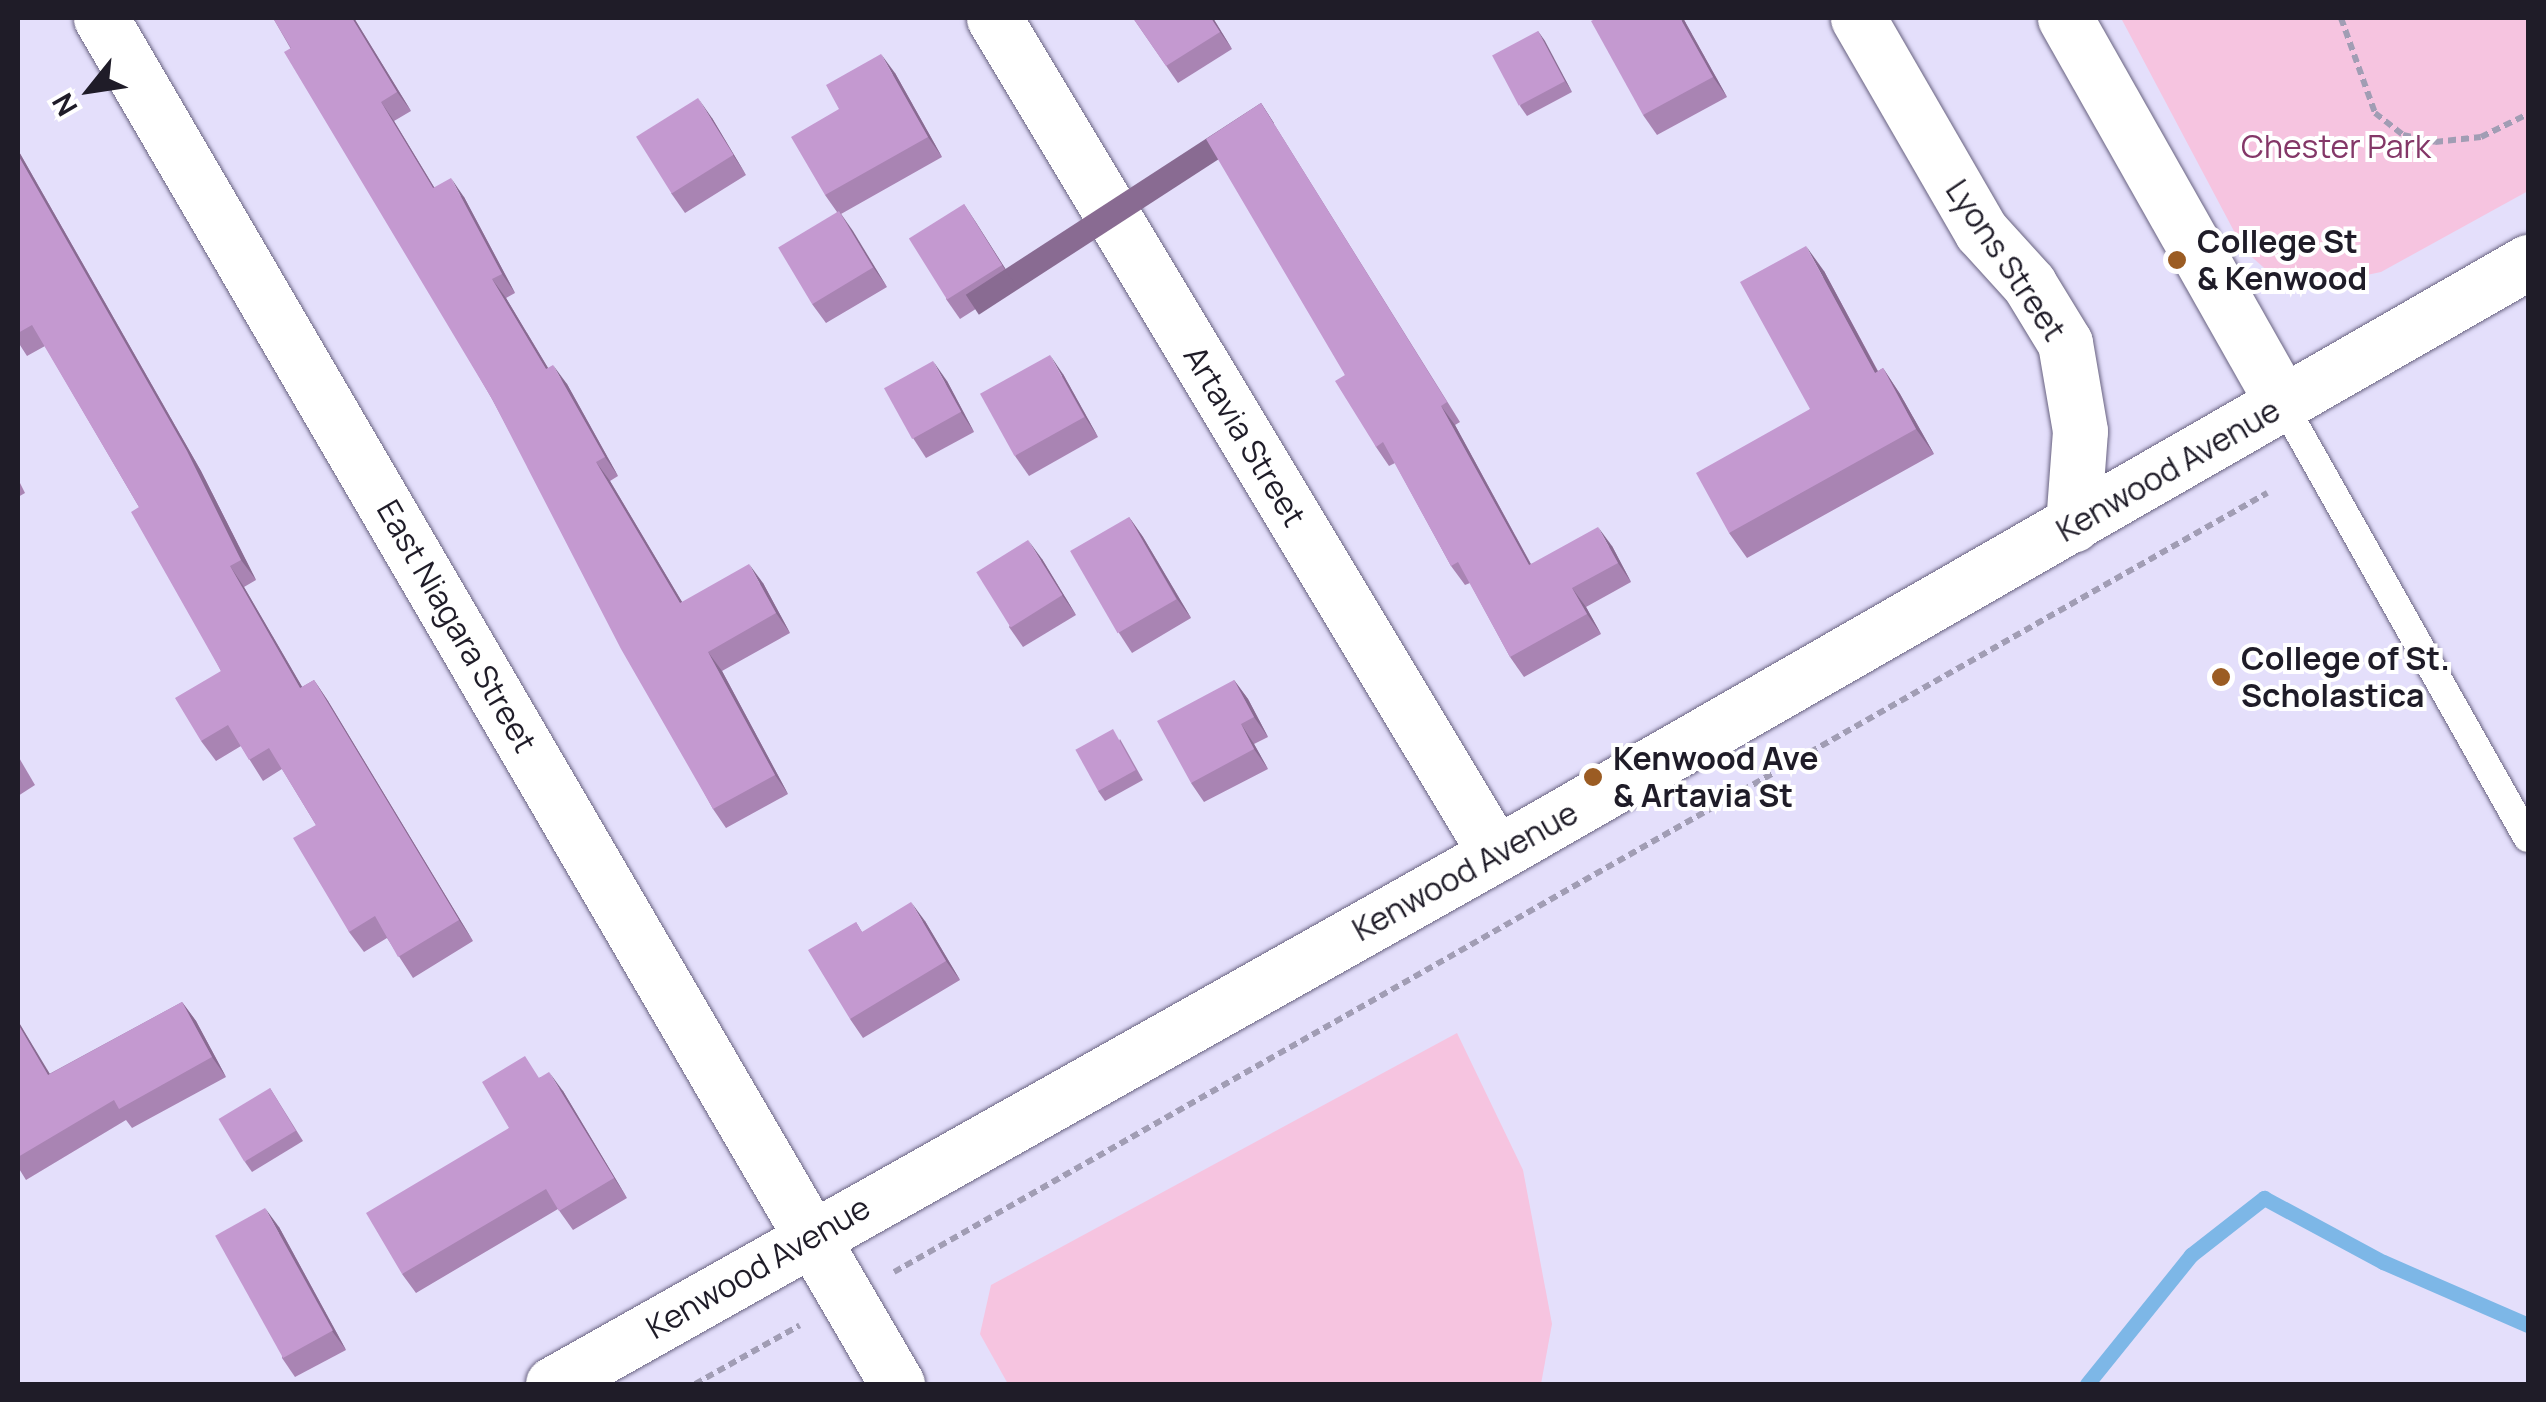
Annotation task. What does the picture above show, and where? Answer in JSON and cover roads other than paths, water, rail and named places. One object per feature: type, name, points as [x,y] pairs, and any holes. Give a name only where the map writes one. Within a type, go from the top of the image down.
[{"type":"street","name":"East Niagara Street","points":[[101,18],[897,1384]]},
{"type":"street","name":"Artavia Street","points":[[994,18],[1496,854]]},
{"type":"street","name":"Lyons Street","points":[[1858,18],[1981,231],[2028,284],[2064,343],[2080,430],[2072,524]]},
{"type":"street","points":[[2065,18],[2283,404]]},
{"type":"street","name":"Kenwood Avenue","points":[[553,1384],[1496,854],[2528,262]]},
{"type":"lane","points":[[2283,404],[2528,838]]},
{"type":"waterway","points":[[2087,1384],[2191,1255],[2264,1198],[2383,1262],[2528,1325]]},
{"type":"place","name":"College St & Kenwood","points":[[2177,260]]},
{"type":"place","name":"College of St. Scholastica","points":[[2221,677]]},
{"type":"place","name":"Kenwood Ave & Artavia St","points":[[1593,777]]},
{"type":"park label","name":"Chester Park","points":[[2336,146]]}]
